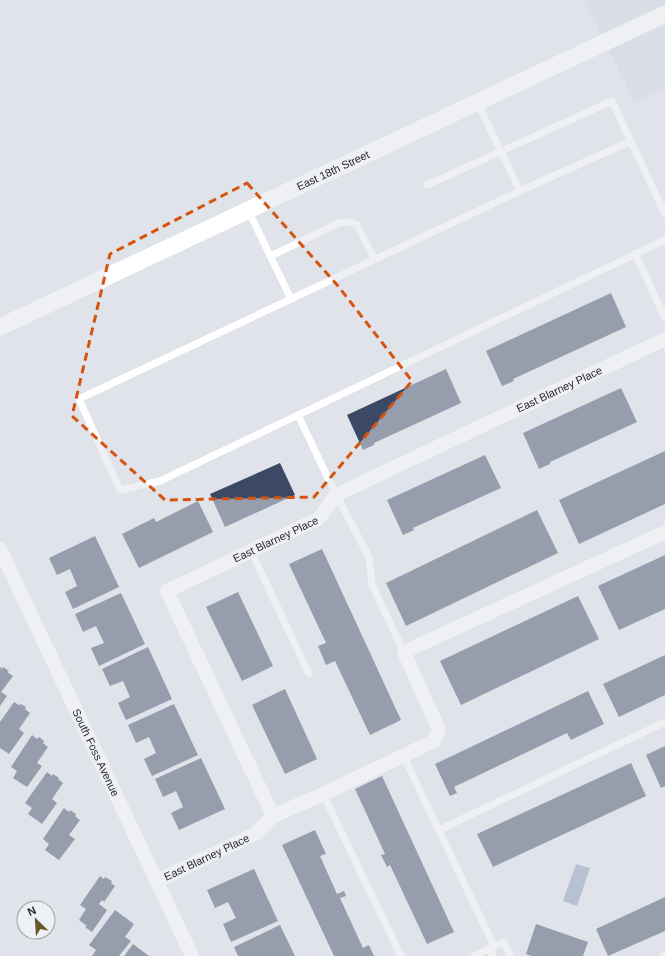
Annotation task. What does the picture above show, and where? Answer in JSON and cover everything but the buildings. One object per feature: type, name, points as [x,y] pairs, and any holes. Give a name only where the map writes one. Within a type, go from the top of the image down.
[{"type":"street","name":"East 18th Street","points":[[0,327],[665,14]]},
{"type":"street","name":"East Blarney Place","points":[[272,816],[167,591],[318,519],[336,495],[665,339]]},
{"type":"street","points":[[404,652],[665,532]]},
{"type":"street","name":"South Foss Avenue","points":[[0,549],[192,956]]},
{"type":"street","name":"East Blarney Place","points":[[157,881],[255,834],[272,816],[323,794],[434,741],[439,730],[404,652]]},
{"type":"lane","points":[[427,185],[612,101],[665,214]]},
{"type":"lane","points":[[477,102],[520,191]]},
{"type":"lane","points":[[631,141],[520,191],[79,399],[120,490],[160,481],[665,240]]},
{"type":"lane","points":[[248,210],[291,299]]},
{"type":"lane","points":[[271,256],[339,223],[349,222],[357,225],[375,260]]},
{"type":"lane","points":[[635,253],[665,318]]},
{"type":"lane","points":[[298,415],[336,495],[369,557],[372,585],[404,652]]},
{"type":"lane","points":[[251,551],[309,674]]},
{"type":"lane","points":[[438,830],[665,722]]},
{"type":"lane","points":[[403,755],[492,947],[493,956]]},
{"type":"lane","points":[[323,794],[401,956]]},
{"type":"lane","points":[[474,956],[504,942],[510,956]]},
{"type":"highlighted area","points":[[247,183],[338,286],[412,381],[314,497],[165,500],[72,416],[110,254]]},
{"type":"shaded area","points":[[585,0],[665,0],[665,88],[634,102]]},
{"type":"water","points":[[576,864],[590,868],[577,906],[563,901]]}]
